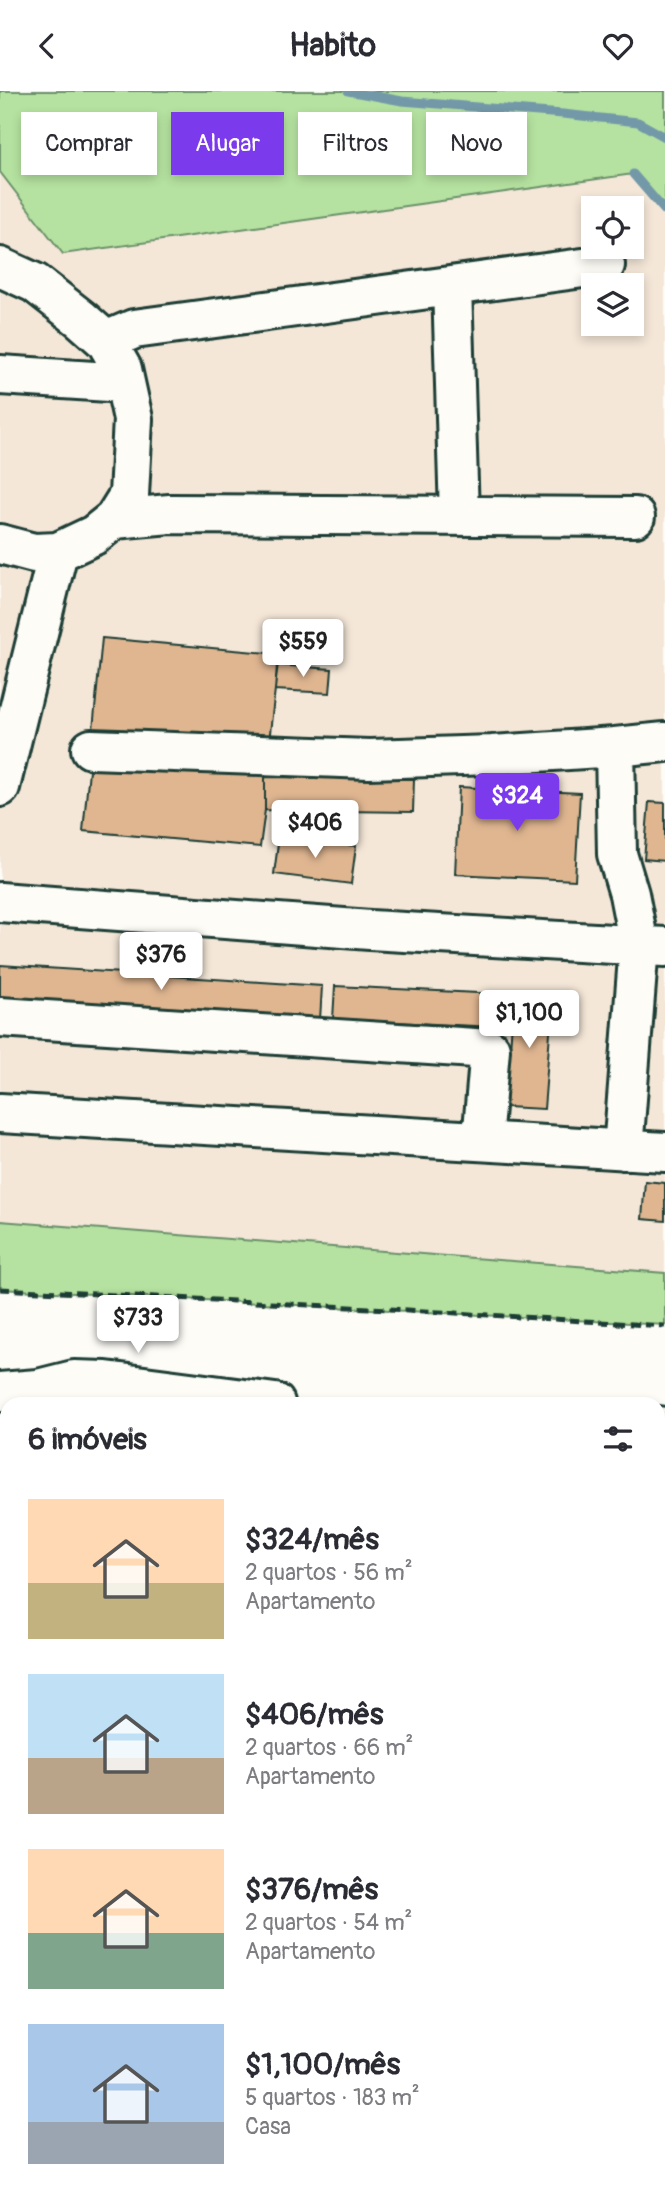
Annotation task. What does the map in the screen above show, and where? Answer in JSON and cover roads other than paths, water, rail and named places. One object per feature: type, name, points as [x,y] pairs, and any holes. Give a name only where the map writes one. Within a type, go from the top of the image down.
[{"type":"street","points":[[106,341],[134,329],[605,265]]},
{"type":"street","points":[[0,267],[34,283],[106,341],[122,369],[133,419],[129,495],[114,519],[94,535],[58,552],[34,553],[0,544]]},
{"type":"street","points":[[452,286],[459,516]]},
{"type":"street","points":[[0,375],[125,383]]},
{"type":"street","points":[[114,519],[170,514],[635,517]]},
{"type":"street","points":[[0,787],[58,552]]},
{"type":"street","points":[[90,749],[369,759],[492,755],[665,742]]},
{"type":"street","points":[[615,747],[617,854],[629,894],[652,946],[623,1150]]},
{"type":"street","points":[[0,902],[370,930],[652,946]]},
{"type":"street","points":[[0,1017],[490,1049],[482,1141]]},
{"type":"street","points":[[0,1113],[665,1152]]},
{"type":"street","points":[[0,1392],[38,1389],[74,1381],[106,1381],[229,1397]]},
{"type":"waterway","points":[[348,91],[402,101],[638,122],[665,137]]},
{"type":"waterway","points":[[633,174],[665,211]]},
{"type":"railway","points":[[0,1289],[665,1326]]}]
